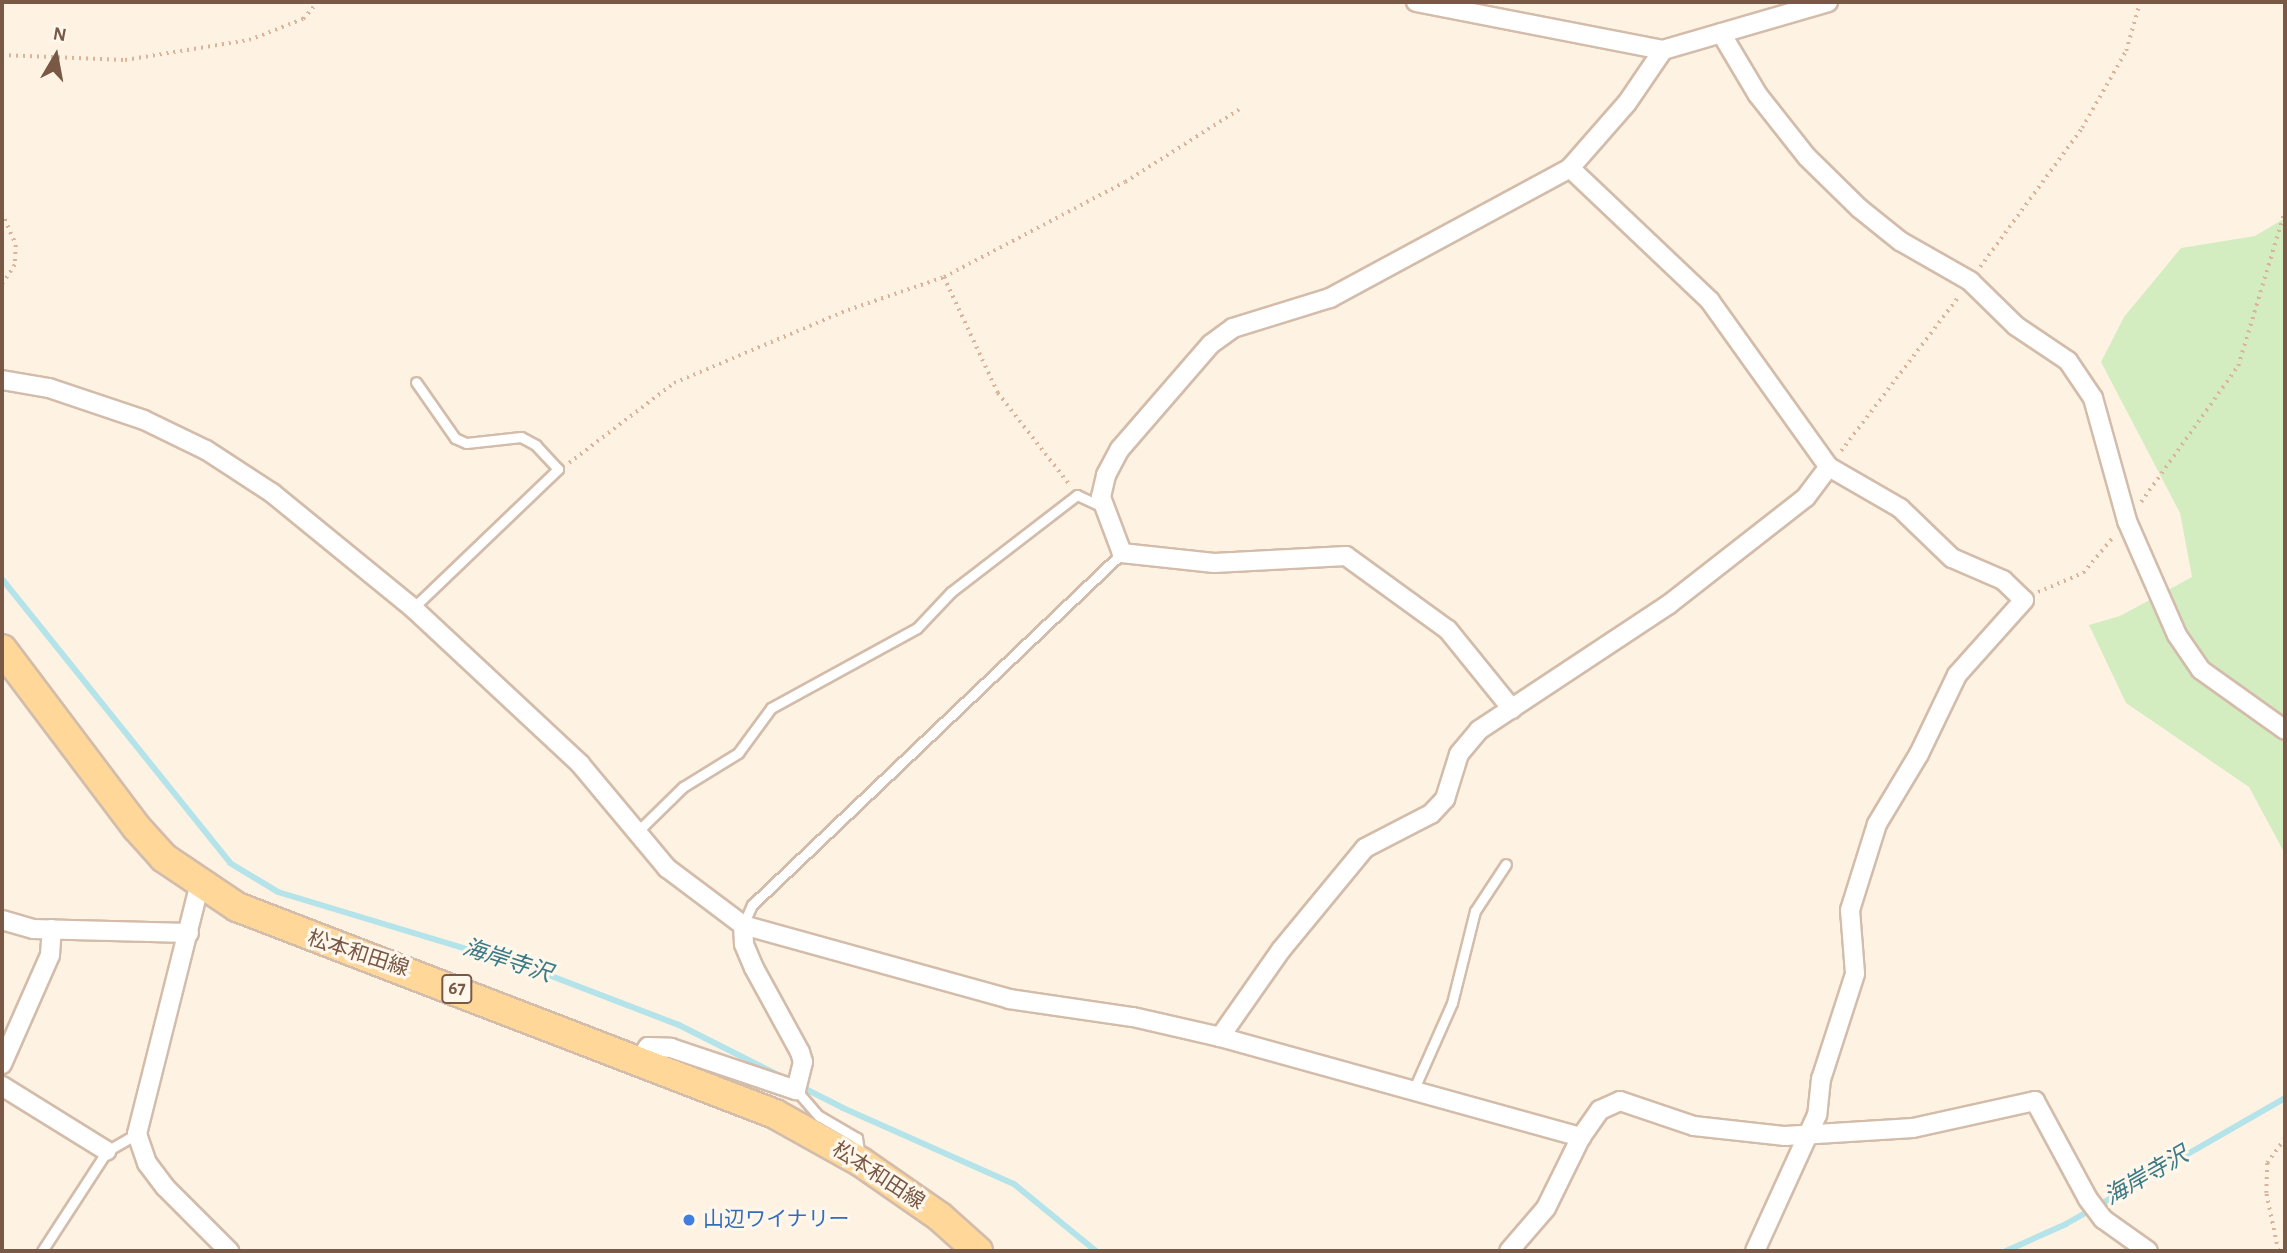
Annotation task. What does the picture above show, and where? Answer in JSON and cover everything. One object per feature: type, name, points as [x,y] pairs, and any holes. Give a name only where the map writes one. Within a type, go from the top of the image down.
[{"type":"main road","name":"松本和田線","points":[[2,649],[137,828],[164,858],[200,883],[274,924],[404,968],[775,1114],[861,1162],[940,1217],[978,1251]]},
{"type":"street","points":[[1416,2],[1662,50],[1828,2]]},
{"type":"street","points":[[1721,33],[1758,95],[1807,157],[1859,208],[1900,240],[1970,281],[2016,326],[2068,361],[2093,398],[2127,521],[2177,635],[2201,670],[2285,730]]},
{"type":"street","points":[[1512,709],[1448,630],[1346,556],[1213,563],[1122,553],[1103,507],[1106,475],[1120,449],[1222,336],[1233,328],[1329,298],[1570,168],[1627,103],[1662,50]]},
{"type":"street","points":[[1570,168],[1710,301],[1829,467],[1900,509],[1952,558],[2003,580],[2024,600],[1957,675],[1919,754],[1877,824],[1850,910],[1855,974],[1821,1079],[1810,1135],[1779,1191],[1755,1251]]},
{"type":"street","points":[[2,380],[49,388],[144,420],[206,450],[272,493],[413,608],[580,764],[635,834],[667,868],[743,925],[1009,999],[1133,1017],[1220,1037],[1581,1137]]},
{"type":"street","points":[[1220,1037],[1281,950],[1365,849],[1431,814],[1445,799],[1459,754],[1479,730],[1668,605],[1806,497],[1829,467]]},
{"type":"street","points":[[200,883],[136,1134],[147,1163],[229,1251]]},
{"type":"street","points":[[2,920],[33,929],[189,933]]},
{"type":"street","points":[[639,1060],[648,1047],[671,1048],[796,1090],[803,1062],[800,1052],[754,968],[744,944],[743,925]]},
{"type":"street","points":[[2,1064],[50,954],[52,929]]},
{"type":"street","points":[[2,1086],[107,1151]]},
{"type":"street","points":[[1509,1251],[1546,1208],[1581,1137],[1600,1110],[1620,1101],[1694,1126],[1810,1135],[1913,1128],[2035,1101],[2088,1199],[2103,1219],[2147,1251]]},
{"type":"lane","points":[[413,608],[558,469],[536,445],[521,437],[466,443],[455,438],[416,382]]},
{"type":"lane","points":[[635,834],[683,787],[738,753],[771,708],[917,628],[951,592],[1077,495],[1103,507]]},
{"type":"lane","points":[[743,925],[752,905],[1122,553]]},
{"type":"lane","points":[[1413,1091],[1452,1003],[1475,911],[1506,864]]},
{"type":"lane","points":[[796,1090],[819,1116],[857,1138],[861,1162]]},
{"type":"lane","points":[[42,1251],[107,1151],[136,1134]]},
{"type":"path","points":[[2,55],[125,60],[236,43],[303,19],[318,2]]},
{"type":"path","points":[[1829,467],[2082,128],[2126,51],[2140,2]]},
{"type":"path","points":[[558,469],[674,383],[836,314],[944,277],[1125,182],[1241,108]]},
{"type":"path","points":[[2024,600],[2083,573],[2127,521],[2238,366],[2285,210]]},
{"type":"path","points":[[2,213],[16,245],[15,265],[2,285]]},
{"type":"path","points":[[944,277],[998,393],[1077,495]]},
{"type":"path","points":[[2278,1251],[2270,1229],[2267,1163],[2285,1138]]},
{"type":"green space","points":[[2285,218],[2285,854],[2249,787],[2126,703],[2089,625],[2120,616],[2192,577],[2180,513],[2101,362],[2124,317],[2181,248],[2255,236]]},
{"type":"waterway","name":"海岸寺沢","points":[[2,579],[230,863],[278,892],[533,969],[679,1025],[843,1108],[1014,1184],[1096,1251]]},
{"type":"waterway","name":"海岸寺沢","points":[[2006,1251],[2066,1224],[2285,1098]]},
{"type":"place","name":"山辺ワイナリー","points":[[689,1220]]}]
